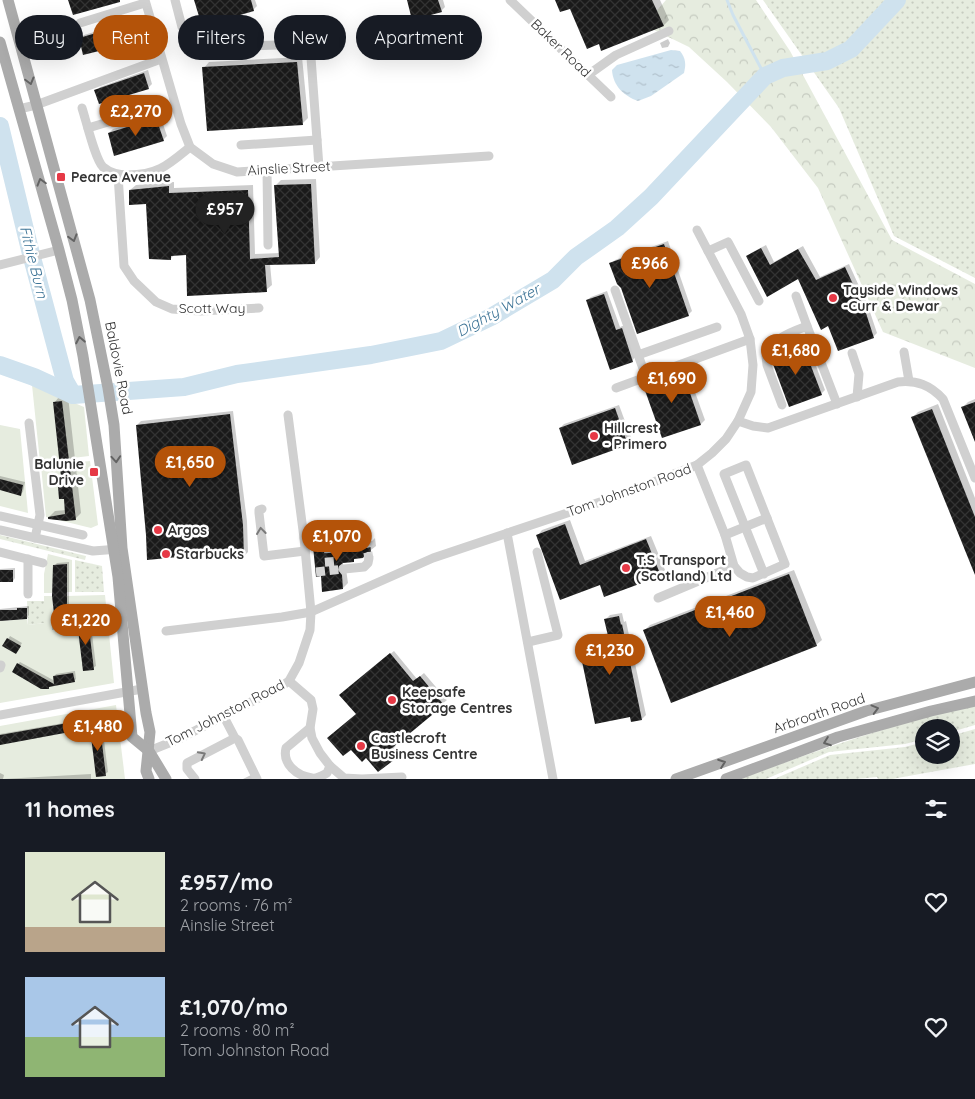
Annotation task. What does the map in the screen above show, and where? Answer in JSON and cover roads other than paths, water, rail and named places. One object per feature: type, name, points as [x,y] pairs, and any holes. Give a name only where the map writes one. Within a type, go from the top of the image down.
[{"type":"main road","name":"Baldovie Road","points":[[8,0],[90,300],[112,410],[118,549],[132,737],[149,751],[166,779]]},
{"type":"main road","name":"Baldovie Road","points":[[0,42],[72,300],[150,732],[146,771],[148,779]]},
{"type":"main road","name":"Arbroath Road","points":[[676,779],[866,711],[975,682]]},
{"type":"main road","points":[[726,779],[838,738],[931,711],[975,701]]},
{"type":"street","points":[[175,0],[179,15]]},
{"type":"street","points":[[83,22],[145,1],[149,15]]},
{"type":"street","name":"Baker Road","points":[[514,1],[611,97]]},
{"type":"street","points":[[588,75],[616,55],[669,31]]},
{"type":"street","points":[[264,46],[310,44],[319,167]]},
{"type":"street","points":[[19,108],[36,106],[159,60]]},
{"type":"street","points":[[82,108],[103,166],[118,175],[148,174],[169,164],[190,147],[181,124],[162,60]]},
{"type":"street","points":[[88,128],[152,109]]},
{"type":"street","points":[[241,145],[317,140]]},
{"type":"street","name":"Ainslie Street","points":[[190,147],[213,164],[237,172],[489,156]]},
{"type":"street","points":[[267,170],[268,245]]},
{"type":"street","name":"Scott Way","points":[[118,175],[124,266],[134,281],[156,302],[172,309],[259,308]]},
{"type":"street","name":"Tom Johnston Road","points":[[149,751],[178,739],[289,681],[310,630],[311,612],[433,558],[618,496],[697,464],[712,453],[726,439],[738,421],[751,392],[753,365],[750,339],[741,314],[697,230]]},
{"type":"street","points":[[708,251],[728,242],[759,301]]},
{"type":"street","points":[[0,264],[59,250]]},
{"type":"street","points":[[615,290],[646,377]]},
{"type":"street","points":[[796,296],[836,404]]},
{"type":"street","points":[[782,405],[767,365],[766,356],[772,345],[782,335],[807,326]]},
{"type":"street","points":[[638,355],[717,327]]},
{"type":"street","points":[[616,388],[750,339]]},
{"type":"street","points":[[904,352],[909,381]]},
{"type":"street","points":[[852,353],[859,374],[857,397]]},
{"type":"street","points":[[738,421],[768,428],[898,382],[922,383],[935,390],[943,399],[975,478]]},
{"type":"street","points":[[166,631],[311,612],[304,538],[288,415]]},
{"type":"street","points":[[29,423],[40,515],[35,538]]},
{"type":"street","points":[[697,464],[725,535],[734,566],[740,573],[753,578],[764,574],[785,564],[746,465],[724,474],[764,574]]},
{"type":"street","points":[[262,509],[259,510],[259,513],[264,556],[305,550]]},
{"type":"street","points":[[0,516],[83,535]]},
{"type":"street","points":[[725,535],[767,518]]},
{"type":"street","points":[[0,530],[93,552],[118,549]]},
{"type":"street","points":[[304,538],[325,540],[358,533],[365,536],[366,539]]},
{"type":"street","points":[[507,533],[553,779]]},
{"type":"street","points":[[0,552],[43,563]]},
{"type":"street","points":[[528,642],[558,635],[537,552]]},
{"type":"street","points":[[344,569],[364,567],[368,563],[369,558]]},
{"type":"street","points":[[28,559],[28,594]]},
{"type":"street","points":[[658,598],[734,566]]},
{"type":"street","points":[[307,579],[316,572]]},
{"type":"street","points":[[289,681],[311,700],[313,709],[310,728],[312,738],[330,766],[344,778],[402,777]]},
{"type":"street","points":[[0,715],[142,689]]},
{"type":"street","points":[[223,715],[235,738],[238,740],[257,779]]},
{"type":"street","points":[[310,728],[286,748],[285,758],[288,764],[292,769],[312,778],[317,778],[327,773],[330,766]]},
{"type":"street","points":[[195,779],[187,770],[187,764],[235,738]]},
{"type":"water","points":[[671,50],[680,51],[682,54],[685,62],[684,73],[651,96],[638,101],[628,96],[617,86],[612,70],[617,65]]},
{"type":"waterway","points":[[727,0],[765,76]]},
{"type":"waterway","name":"Dighty Water","points":[[0,365],[34,377],[73,395],[184,387],[237,374],[371,355],[441,341],[491,317],[553,280],[576,257],[617,228],[651,197],[765,76],[783,68],[827,61],[851,49],[897,0]]},
{"type":"waterway","name":"Fithie Burn","points":[[0,126],[30,250],[65,381],[73,395]]},
{"type":"tunnel","points":[[365,539],[369,558]]},
{"type":"tunnel","points":[[328,544],[330,570]]},
{"type":"tunnel","points":[[316,572],[344,569]]},
{"type":"place","name":"Pearce Avenue","points":[[61,177]]},
{"type":"place","name":"Tayside Windows -Curr & Dewar","points":[[833,298]]},
{"type":"place","name":"Hillcrest - Primero","points":[[594,436]]},
{"type":"place","name":"Balunie Drive","points":[[94,472]]},
{"type":"place","name":"Argos","points":[[158,530]]},
{"type":"place","name":"Starbucks","points":[[166,554]]},
{"type":"place","name":"T.S Transport (Scotland) Ltd","points":[[626,568]]},
{"type":"place","name":"Keepsafe Storage Centres","points":[[392,700]]},
{"type":"place","name":"Castlecroft Business Centre","points":[[361,746]]}]
